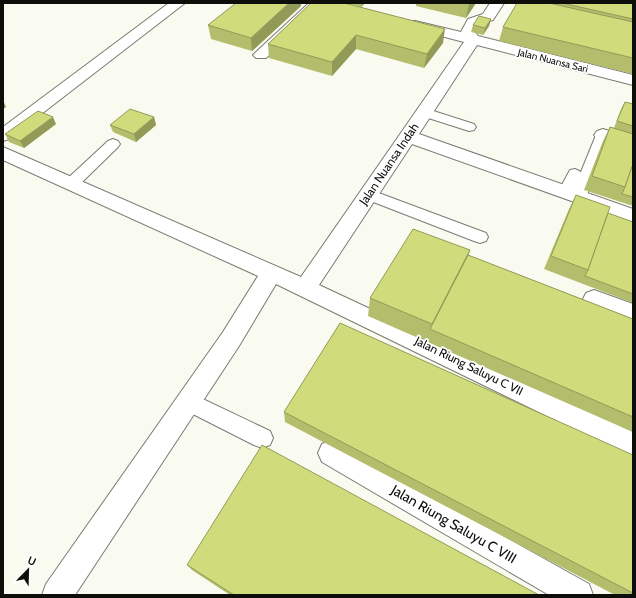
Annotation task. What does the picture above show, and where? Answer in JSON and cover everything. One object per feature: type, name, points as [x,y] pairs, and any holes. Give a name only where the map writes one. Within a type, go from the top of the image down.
[{"type":"street","points":[[3,135],[178,3]]},
{"type":"street","points":[[261,55],[317,3]]},
{"type":"street","points":[[480,38],[467,31],[473,22],[488,17],[497,3]]},
{"type":"street","name":"Jalan Nuansa Indah","points":[[305,288],[424,112],[480,38],[493,27],[488,17]]},
{"type":"street","name":"Jalan Nuansa Sari","points":[[400,21],[436,30],[480,38],[633,80]]},
{"type":"street","points":[[603,135],[633,144]]},
{"type":"street","points":[[408,136],[633,216]]},
{"type":"street","name":"Jalan Riung Saluyu C VII","points":[[3,153],[272,272],[633,444]]},
{"type":"street","points":[[57,595],[238,328],[272,272]]},
{"type":"street","points":[[594,298],[633,314]]},
{"type":"street","name":"Jalan Riung Saluyu C VIII","points":[[331,454],[578,595]]},
{"type":"lane","points":[[424,112],[469,127]]},
{"type":"lane","points":[[573,194],[603,135]]},
{"type":"lane","points":[[72,183],[113,144]]},
{"type":"lane","points":[[573,194],[575,174]]},
{"type":"lane","points":[[368,194],[480,237]]},
{"type":"lane","points":[[188,401],[262,438]]},
{"type":"building","points":[[236,3],[289,3],[251,38],[208,25]]},
{"type":"building","points":[[311,3],[344,3],[445,29],[427,54],[356,35],[332,62],[268,44]]},
{"type":"building","points":[[517,3],[549,3],[633,22],[633,58],[503,27]]},
{"type":"building","points":[[562,3],[633,3],[633,19]]},
{"type":"building","points":[[479,16],[491,19],[485,28],[473,25]]},
{"type":"building","points":[[625,102],[633,104],[633,126],[617,121]]},
{"type":"building","points":[[130,109],[154,117],[134,134],[110,125]]},
{"type":"building","points":[[38,111],[53,117],[20,141],[5,134]]},
{"type":"building","points":[[610,127],[633,134],[633,164],[625,187],[592,176]]},
{"type":"building","points":[[633,164],[633,197],[622,194]]},
{"type":"building","points":[[576,195],[610,207],[588,270],[551,256]]},
{"type":"building","points":[[608,213],[633,222],[633,294],[585,276]]},
{"type":"building","points":[[413,229],[470,250],[432,324],[370,298]]},
{"type":"building","points":[[468,255],[633,319],[633,417],[430,329]]},
{"type":"building","points":[[340,323],[633,455],[633,593],[284,412]]},
{"type":"building","points":[[262,445],[539,595],[234,595],[187,565]]}]
